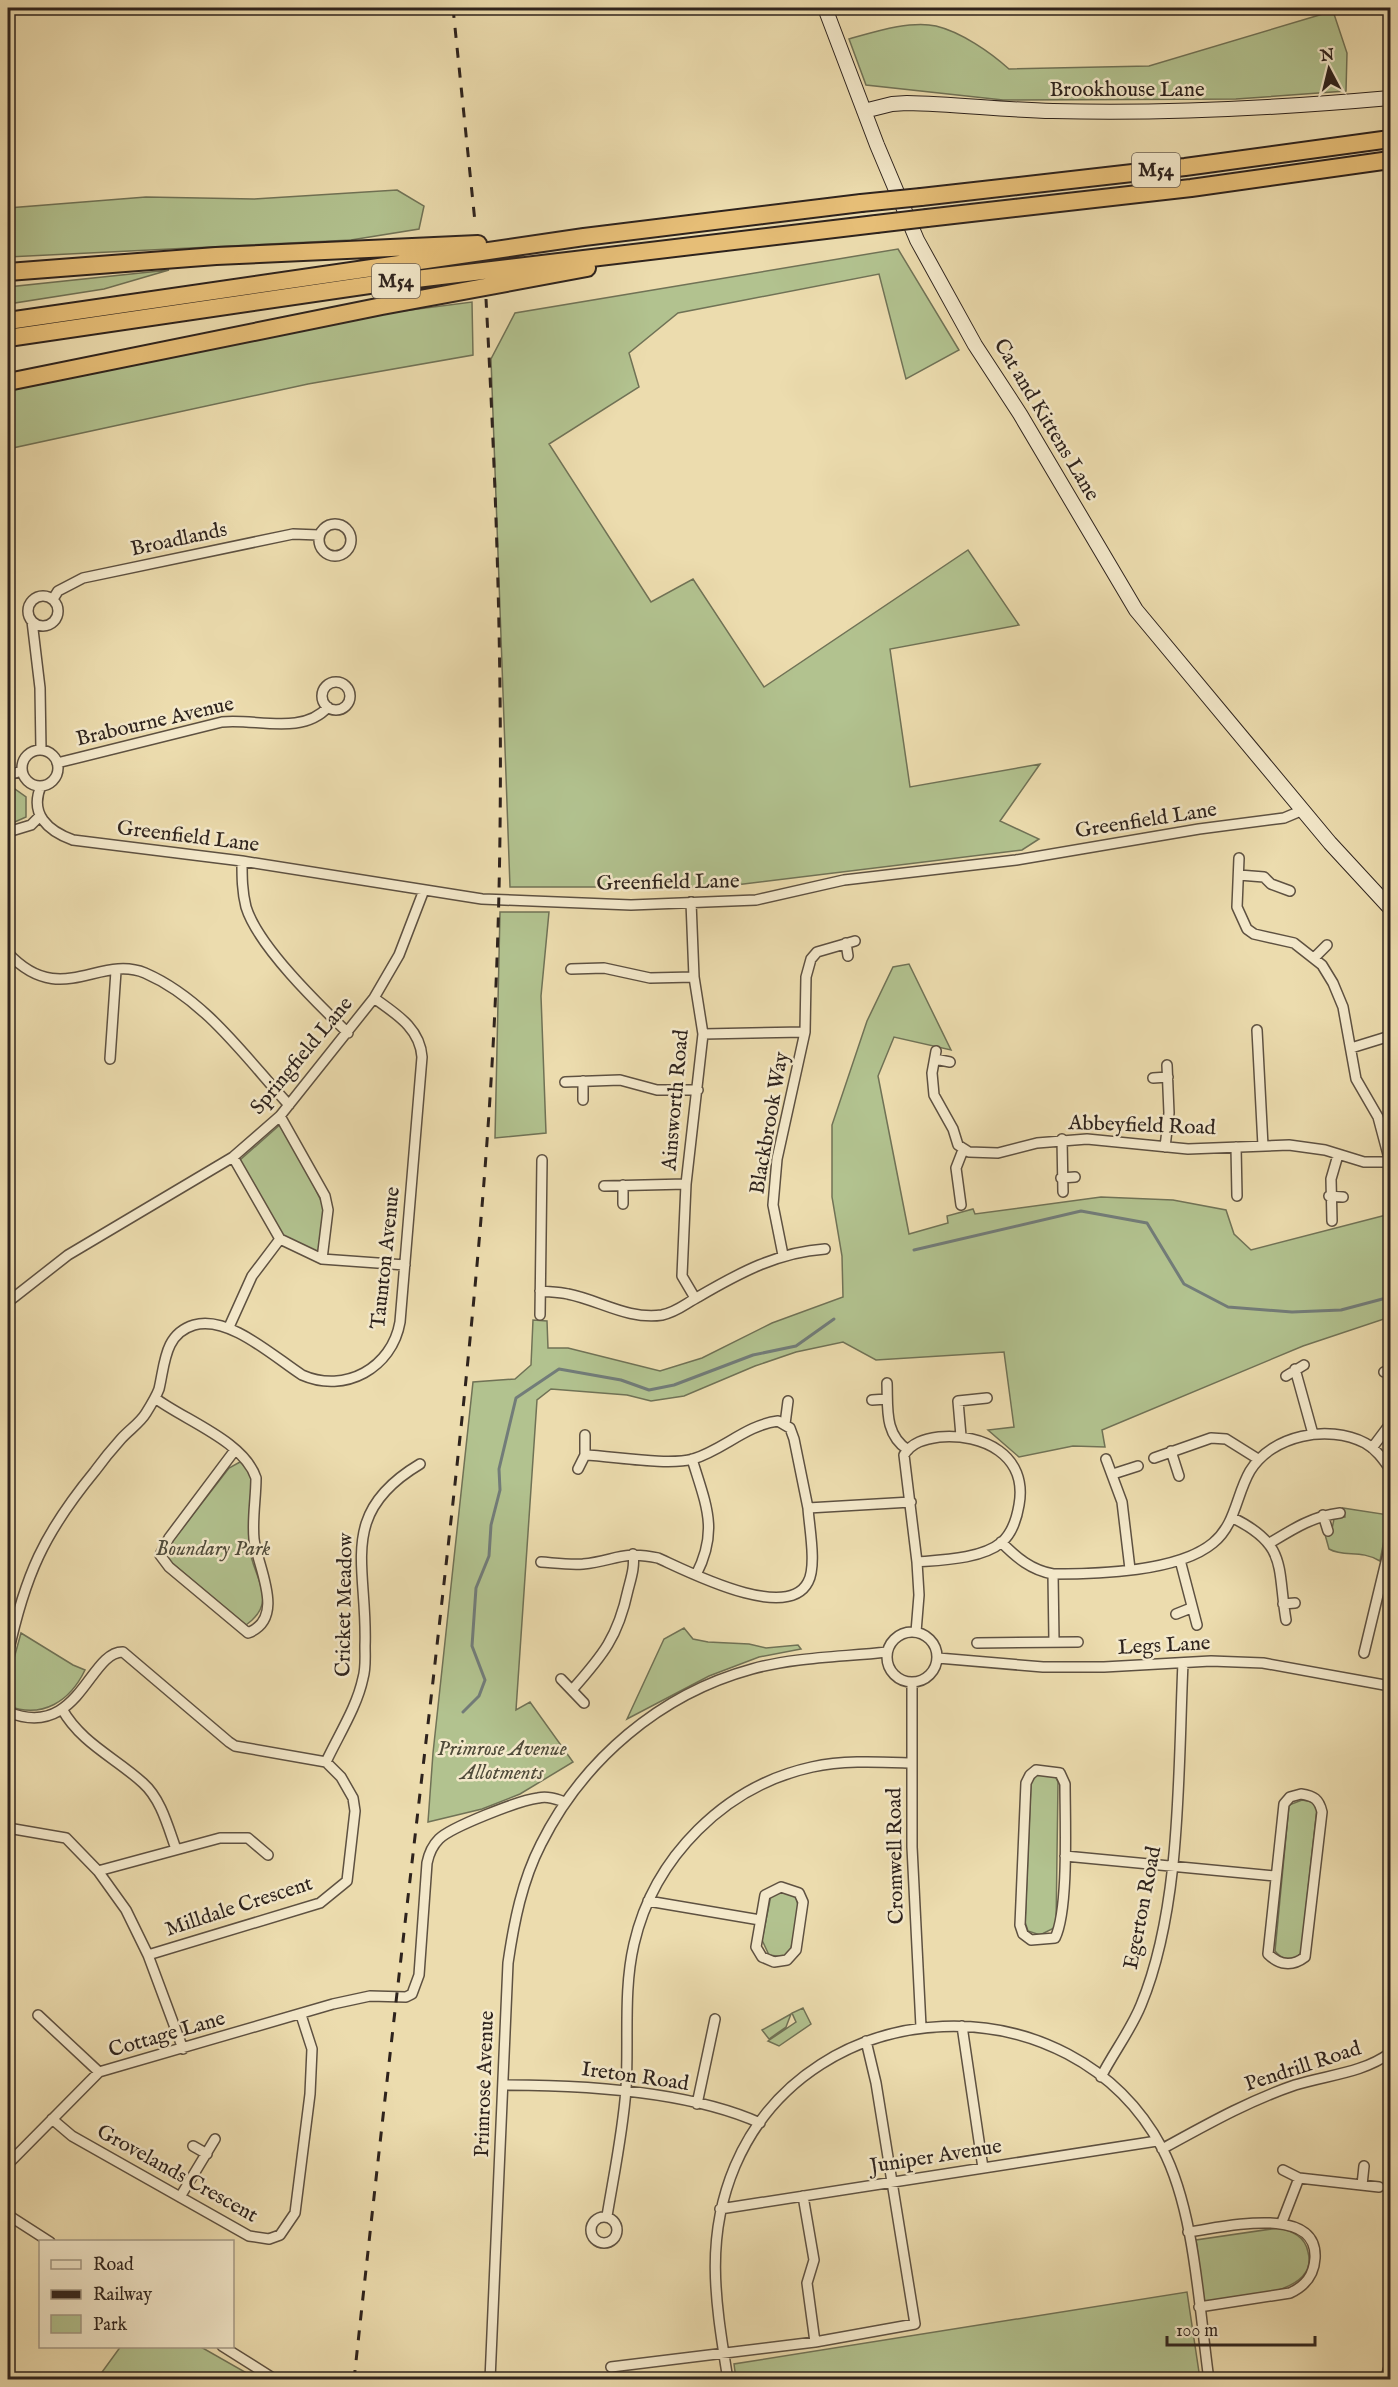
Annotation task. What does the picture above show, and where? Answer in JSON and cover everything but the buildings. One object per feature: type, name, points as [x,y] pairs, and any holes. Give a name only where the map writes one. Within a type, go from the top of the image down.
[{"type":"highway","name":"M54","points":[[8,321],[584,237],[1185,167],[1390,139]]},
{"type":"highway","name":"M54","points":[[8,338],[383,283],[786,232],[1191,188],[1390,160]]},
{"type":"highway","points":[[8,382],[394,303],[786,232]]},
{"type":"highway","name":"M54","points":[[8,272],[216,256],[584,237]]},
{"type":"street","name":"Cat and Kittens Lane","points":[[825,8],[917,240],[975,345],[1020,414],[1131,602],[1303,810],[1390,905]]},
{"type":"street","name":"Brookhouse Lane","points":[[864,111],[907,103],[1031,110],[1163,112],[1240,110],[1390,98]]},
{"type":"street","name":"Broadlands","points":[[52,599],[58,591],[83,578],[292,534],[319,536]]},
{"type":"street","points":[[33,641],[58,616],[57,604],[44,596],[34,599],[28,611],[32,621],[33,641],[40,688],[40,750]]},
{"type":"street","points":[[32,621],[38,626],[48,626]]},
{"type":"street","name":"Brabourne Avenue","points":[[57,763],[222,722],[307,721],[328,707]]},
{"type":"street","points":[[8,832],[31,825],[40,816],[37,794],[41,786],[54,778],[57,763],[51,754],[40,750],[26,756],[22,771],[31,784],[41,786]]},
{"type":"street","points":[[8,775],[22,771]]},
{"type":"street","name":"Greenfield Lane","points":[[40,816],[49,828],[73,840],[242,861],[495,900],[631,905],[756,900],[844,880],[1016,861],[1199,829],[1284,818],[1303,810]]},
{"type":"street","points":[[1239,858],[1237,907],[1247,929],[1254,934],[1294,943],[1314,958],[1333,983],[1342,1007],[1352,1048],[1356,1079],[1382,1126],[1390,1162]]},
{"type":"street","points":[[242,861],[241,885],[247,909],[256,927],[312,998],[348,1033]]},
{"type":"street","points":[[1239,875],[1264,878],[1271,884],[1290,891]]},
{"type":"street","name":"Springfield Lane","points":[[8,1302],[68,1255],[233,1157],[280,1116],[374,998],[399,956],[424,890]]},
{"type":"street","name":"Ainsworth Road","points":[[691,902],[694,977],[703,1034],[686,1184],[682,1276],[695,1298]]},
{"type":"street","name":"Blackbrook Way","points":[[783,1255],[772,1205],[777,1159],[805,1032],[806,977],[811,959],[827,947],[850,942],[848,956]]},
{"type":"street","points":[[1314,958],[1326,945]]},
{"type":"street","points":[[8,953],[29,970],[49,978],[70,980],[116,971],[142,972],[185,995],[289,1105]]},
{"type":"street","points":[[571,969],[604,968],[650,978],[694,977]]},
{"type":"street","points":[[584,969],[584,980]]},
{"type":"street","points":[[110,1059],[116,971]]},
{"type":"street","name":"Taunton Avenue","points":[[8,1654],[25,1584],[35,1560],[64,1510],[94,1471],[145,1415],[155,1398],[163,1361],[175,1337],[184,1330],[203,1323],[224,1324],[314,1381],[354,1379],[377,1365],[394,1344],[400,1322],[422,1082],[421,1045],[405,1022],[374,998]]},
{"type":"street","points":[[1257,1030],[1263,1146]]},
{"type":"street","name":"Blackbrook Way","points":[[703,1034],[805,1032]]},
{"type":"street","points":[[1352,1048],[1390,1036]]},
{"type":"street","points":[[950,1062],[936,1055],[932,1073],[934,1095],[963,1150],[956,1168],[961,1205]]},
{"type":"street","points":[[1165,1148],[1169,1113],[1167,1065]]},
{"type":"street","points":[[1153,1078],[1168,1077]]},
{"type":"street","points":[[565,1082],[620,1080],[657,1090],[698,1090]]},
{"type":"street","points":[[583,1081],[583,1100]]},
{"type":"street","points":[[280,1116],[325,1196],[328,1210],[322,1259]]},
{"type":"street","points":[[1062,1139],[1063,1192]]},
{"type":"street","name":"Abbeyfield Road","points":[[963,1150],[980,1154],[998,1153],[1062,1139],[1112,1140],[1165,1148],[1306,1146],[1364,1162],[1390,1162]]},
{"type":"street","points":[[1236,1147],[1237,1196]]},
{"type":"street","points":[[1332,1221],[1329,1196],[1338,1155]]},
{"type":"street","points":[[233,1157],[280,1239],[322,1259],[405,1265]]},
{"type":"street","points":[[540,1315],[542,1160]]},
{"type":"street","points":[[1061,1178],[1075,1177]]},
{"type":"street","points":[[604,1186],[686,1184]]},
{"type":"street","points":[[623,1185],[623,1204]]},
{"type":"street","points":[[1329,1196],[1343,1197]]},
{"type":"street","points":[[229,1328],[252,1276],[280,1239]]},
{"type":"street","points":[[540,1291],[569,1294],[637,1315],[661,1315],[683,1309],[695,1298],[752,1266],[799,1250],[825,1249]]},
{"type":"street","points":[[1286,1376],[1299,1367],[1313,1434]]},
{"type":"street","points":[[887,1383],[889,1428],[896,1442],[909,1448]]},
{"type":"street","points":[[155,1398],[235,1450],[250,1464],[256,1478],[254,1536],[256,1553],[268,1593],[266,1613],[261,1625],[248,1633],[169,1567],[160,1555],[163,1547],[235,1450]]},
{"type":"street","points":[[961,1436],[958,1401],[987,1398]]},
{"type":"street","points":[[872,1400],[888,1399]]},
{"type":"street","points":[[785,1424],[788,1401]]},
{"type":"street","points":[[541,1562],[584,1564],[633,1554],[658,1558],[739,1593],[752,1595],[783,1595],[802,1589],[808,1584],[812,1570],[808,1508],[794,1439],[785,1424],[778,1421],[762,1423],[692,1459],[675,1461],[585,1455]]},
{"type":"street","points":[[1372,1448],[1390,1424]]},
{"type":"street","points":[[1001,1542],[1026,1564],[1053,1575],[1130,1569],[1180,1560],[1214,1543],[1233,1518],[1249,1472],[1258,1459],[1274,1446],[1313,1434],[1344,1435],[1372,1448],[1390,1468]]},
{"type":"street","points":[[578,1469],[585,1455],[585,1435]]},
{"type":"street","points":[[916,1632],[919,1595],[917,1562],[904,1455],[909,1448],[933,1438],[961,1436],[994,1446],[1009,1457],[1015,1467],[1021,1489],[1017,1517],[1001,1542],[961,1558],[917,1562]]},
{"type":"street","points":[[1154,1458],[1211,1438],[1226,1439],[1258,1459]]},
{"type":"street","points":[[1171,1452],[1179,1476]]},
{"type":"street","points":[[692,1459],[707,1506],[710,1536],[708,1553],[696,1575]]},
{"type":"street","points":[[1106,1459],[1122,1502],[1130,1569]]},
{"type":"street","name":"Cricket Meadow","points":[[326,1762],[364,1677],[366,1612],[361,1540],[363,1528],[390,1484],[420,1464]]},
{"type":"street","points":[[1113,1474],[1138,1466]]},
{"type":"street","points":[[808,1508],[911,1502]]},
{"type":"street","points":[[1270,1543],[1304,1523],[1323,1515],[1340,1513]]},
{"type":"street","points":[[1323,1515],[1328,1531]]},
{"type":"street","points":[[1233,1518],[1259,1533],[1270,1543],[1279,1566],[1286,1620]]},
{"type":"street","points":[[1364,1653],[1372,1641],[1386,1585],[1390,1545]]},
{"type":"street","points":[[572,1690],[604,1654],[622,1619],[634,1564],[633,1554]]},
{"type":"street","points":[[1180,1560],[1197,1624]]},
{"type":"street","points":[[1053,1575],[1054,1641]]},
{"type":"street","points":[[1283,1604],[1295,1603]]},
{"type":"street","points":[[1176,1614],[1191,1608]]},
{"type":"street","points":[[916,1632],[930,1638],[938,1658],[930,1676],[912,1683],[896,1676],[887,1661],[887,1652],[898,1636],[916,1632]]},
{"type":"street","points":[[977,1643],[1078,1642]]},
{"type":"street","points":[[8,1712],[24,1717],[38,1716],[62,1709],[74,1701],[108,1657],[119,1652],[127,1653],[235,1746],[326,1762]]},
{"type":"street","name":"Primrose Avenue","points":[[490,2379],[508,1963],[516,1918],[540,1846],[565,1802],[615,1743],[658,1711],[697,1690],[753,1668],[784,1662],[887,1652]]},
{"type":"street","name":"Legs Lane","points":[[938,1658],[1042,1667],[1263,1663],[1390,1686]]},
{"type":"street","name":"Egerton Road","points":[[1101,2077],[1141,2006],[1156,1958],[1174,1864],[1183,1663]]},
{"type":"street","points":[[561,1679],[584,1703]]},
{"type":"street","name":"Cromwell Road","points":[[912,1683],[912,1847],[921,2027]]},
{"type":"street","points":[[62,1709],[68,1721],[88,1740],[145,1784],[161,1808],[176,1849]]},
{"type":"street","points":[[607,2216],[626,2092],[630,1970],[634,1944],[648,1901],[668,1865],[691,1836],[744,1793],[788,1773],[813,1767],[870,1761],[912,1763]]},
{"type":"street","name":"Milldale Crescent","points":[[148,1955],[320,1903],[347,1881],[355,1811],[353,1798],[341,1777],[326,1762]]},
{"type":"street","points":[[1036,1770],[1060,1773],[1065,1784],[1065,1856],[1061,1926],[1055,1938],[1031,1940],[1023,1934],[1020,1926],[1026,1783],[1036,1770]]},
{"type":"street","points":[[1301,1794],[1312,1796],[1320,1802],[1322,1812],[1305,1957],[1298,1963],[1276,1962],[1269,1954],[1274,1876],[1284,1804],[1290,1797],[1301,1794]]},
{"type":"street","name":"Cottage Lane","points":[[8,2164],[99,2072],[333,2004],[370,1996],[406,1997],[416,1987],[427,1863],[430,1851],[437,1840],[451,1830],[528,1800],[546,1797],[565,1802]]},
{"type":"street","points":[[8,1828],[66,1838],[98,1871],[126,1910],[148,1955],[183,2049]]},
{"type":"street","points":[[98,1871],[220,1838],[248,1838],[268,1855]]},
{"type":"street","points":[[1065,1856],[1174,1864],[1274,1876]]},
{"type":"street","points":[[781,1887],[798,1893],[803,1902],[796,1950],[792,1956],[774,1962],[762,1957],[756,1947],[760,1920],[765,1895],[771,1890],[781,1887]]},
{"type":"street","points":[[648,1901],[760,1920]]},
{"type":"street","points":[[38,2015],[99,2072]]},
{"type":"street","name":"Grovelands Crescent","points":[[52,2119],[72,2136],[223,2223],[257,2239],[280,2235],[295,2213],[310,2094],[312,2049],[301,2015]]},
{"type":"street","points":[[697,2103],[715,2019]]},
{"type":"street","points":[[962,2026],[983,2168]]},
{"type":"street","points":[[728,2379],[714,2254],[720,2209],[736,2163],[760,2123],[781,2097],[820,2065],[866,2041],[921,2027],[962,2026],[993,2029],[1032,2039],[1069,2056],[1101,2077],[1130,2104],[1160,2145],[1181,2193],[1209,2379]]},
{"type":"street","points":[[610,2367],[815,2342],[915,2324],[866,2041]]},
{"type":"street","name":"Pendrill Road","points":[[1160,2145],[1233,2109],[1321,2078],[1361,2068],[1390,2053]]},
{"type":"street","name":"Ireton Road","points":[[503,2085],[558,2085],[626,2092],[697,2103],[760,2123]]},
{"type":"street","points":[[180,2197],[216,2139]]},
{"type":"street","name":"Juniper Avenue","points":[[720,2209],[983,2168],[1160,2145]]},
{"type":"street","points":[[193,2146],[207,2154]]},
{"type":"street","points":[[1362,2185],[1364,2166]]},
{"type":"street","points":[[1283,2170],[1299,2178],[1379,2187]]},
{"type":"street","points":[[1282,2222],[1299,2178]]},
{"type":"street","points":[[803,2196],[814,2260],[807,2283],[815,2342]]},
{"type":"street","points":[[8,2215],[48,2240]]},
{"type":"street","points":[[1188,2232],[1282,2222],[1298,2226],[1309,2236],[1316,2252],[1311,2276],[1302,2287],[1280,2295],[1199,2307]]},
{"type":"street","points":[[225,2348],[276,2379]]},
{"type":"street","points":[[1385,2379],[1390,2364]]},
{"type":"green space","points":[[1333,11],[1347,53],[1346,91],[1236,99],[1003,100],[866,85],[849,39],[892,28],[926,25],[946,29],[965,38],[1009,69],[1149,66]]},
{"type":"green space","points":[[397,190],[424,206],[419,229],[351,240],[8,257],[8,208],[146,197],[254,199]]},
{"type":"green space","points":[[898,249],[959,350],[906,379],[879,274],[678,313],[629,353],[639,387],[549,444],[651,602],[693,579],[764,687],[968,550],[1019,625],[890,649],[910,787],[1040,764],[1000,821],[1039,839],[1022,850],[719,887],[510,887],[491,359],[515,313]]},
{"type":"green space","points":[[169,270],[104,289],[8,304],[8,287]]},
{"type":"green space","points":[[472,302],[473,355],[308,384],[8,449],[8,390],[387,313]]},
{"type":"green space","points":[[8,784],[26,797],[26,817],[8,825]]},
{"type":"green space","points":[[500,912],[549,912],[541,996],[546,1133],[495,1138]]},
{"type":"green space","name":"Primrose Avenue Allotments","points":[[909,964],[951,1050],[894,1037],[878,1076],[909,1234],[948,1223],[947,1216],[973,1209],[975,1214],[1101,1197],[1173,1200],[1226,1210],[1234,1234],[1251,1250],[1390,1214],[1390,1317],[1303,1346],[1102,1430],[1105,1447],[1073,1446],[1019,1457],[988,1430],[1014,1427],[1004,1352],[876,1360],[843,1342],[796,1352],[755,1366],[684,1396],[651,1401],[627,1395],[551,1389],[537,1400],[516,1710],[530,1702],[573,1762],[520,1794],[482,1809],[428,1822],[433,1753],[473,1382],[515,1379],[531,1365],[533,1320],[547,1321],[548,1348],[568,1348],[660,1371],[702,1358],[772,1323],[843,1297],[842,1256],[832,1197],[832,1125],[867,1021],[893,967]]},
{"type":"green space","points":[[283,1122],[325,1209],[320,1254],[281,1236],[240,1160]]},
{"type":"green space","name":"Boundary Park","points":[[240,1462],[248,1469],[252,1479],[249,1545],[263,1597],[262,1606],[256,1616],[246,1625],[171,1562],[167,1555],[171,1543],[229,1468]]},
{"type":"green space","points":[[1343,1508],[1389,1515],[1380,1561],[1366,1555],[1341,1553],[1329,1549],[1324,1531],[1332,1529],[1334,1519],[1345,1517]]},
{"type":"green space","points":[[684,1628],[693,1639],[708,1642],[749,1644],[766,1648],[798,1645],[801,1649],[759,1657],[709,1676],[627,1719],[664,1639]]},
{"type":"green space","points":[[21,1633],[85,1670],[72,1691],[44,1708],[33,1710],[8,1706],[8,1680]]},
{"type":"green space","points":[[1037,1775],[1055,1776],[1058,1782],[1056,1927],[1040,1935],[1028,1931],[1025,1922],[1031,1782]]},
{"type":"green space","points":[[1302,1800],[1313,1802],[1317,1808],[1301,1953],[1296,1958],[1287,1958],[1275,1951],[1289,1805]]},
{"type":"green space","points":[[779,1890],[796,1895],[799,1911],[790,1953],[784,1957],[769,1955],[762,1940],[771,1895]]},
{"type":"green space","points":[[803,2008],[811,2024],[779,2046],[768,2041],[796,2022],[792,2013]]},
{"type":"green space","points":[[791,2014],[786,2027],[769,2039],[762,2030]]},
{"type":"green space","points":[[1278,2228],[1297,2235],[1306,2246],[1308,2267],[1301,2278],[1271,2292],[1204,2302],[1196,2240]]},
{"type":"green space","points":[[1187,2292],[1200,2379],[736,2379],[734,2364]]},
{"type":"green space","points":[[120,2348],[203,2348],[257,2379],[97,2379]]},
{"type":"waterway","points":[[914,1250],[1081,1211],[1147,1223],[1184,1284],[1228,1307],[1292,1312],[1341,1310],[1390,1297]]},
{"type":"waterway","points":[[463,1712],[479,1696],[485,1680],[472,1646],[476,1588],[489,1556],[491,1525],[500,1490],[499,1469],[516,1398],[559,1369],[621,1380],[649,1390],[674,1385],[753,1355],[796,1346],[834,1319]]},
{"type":"railway","points":[[453,8],[475,222]]},
{"type":"railway","points":[[354,2380],[459,1450],[481,1219],[492,1065],[497,969],[500,682],[495,490],[486,299]]}]
